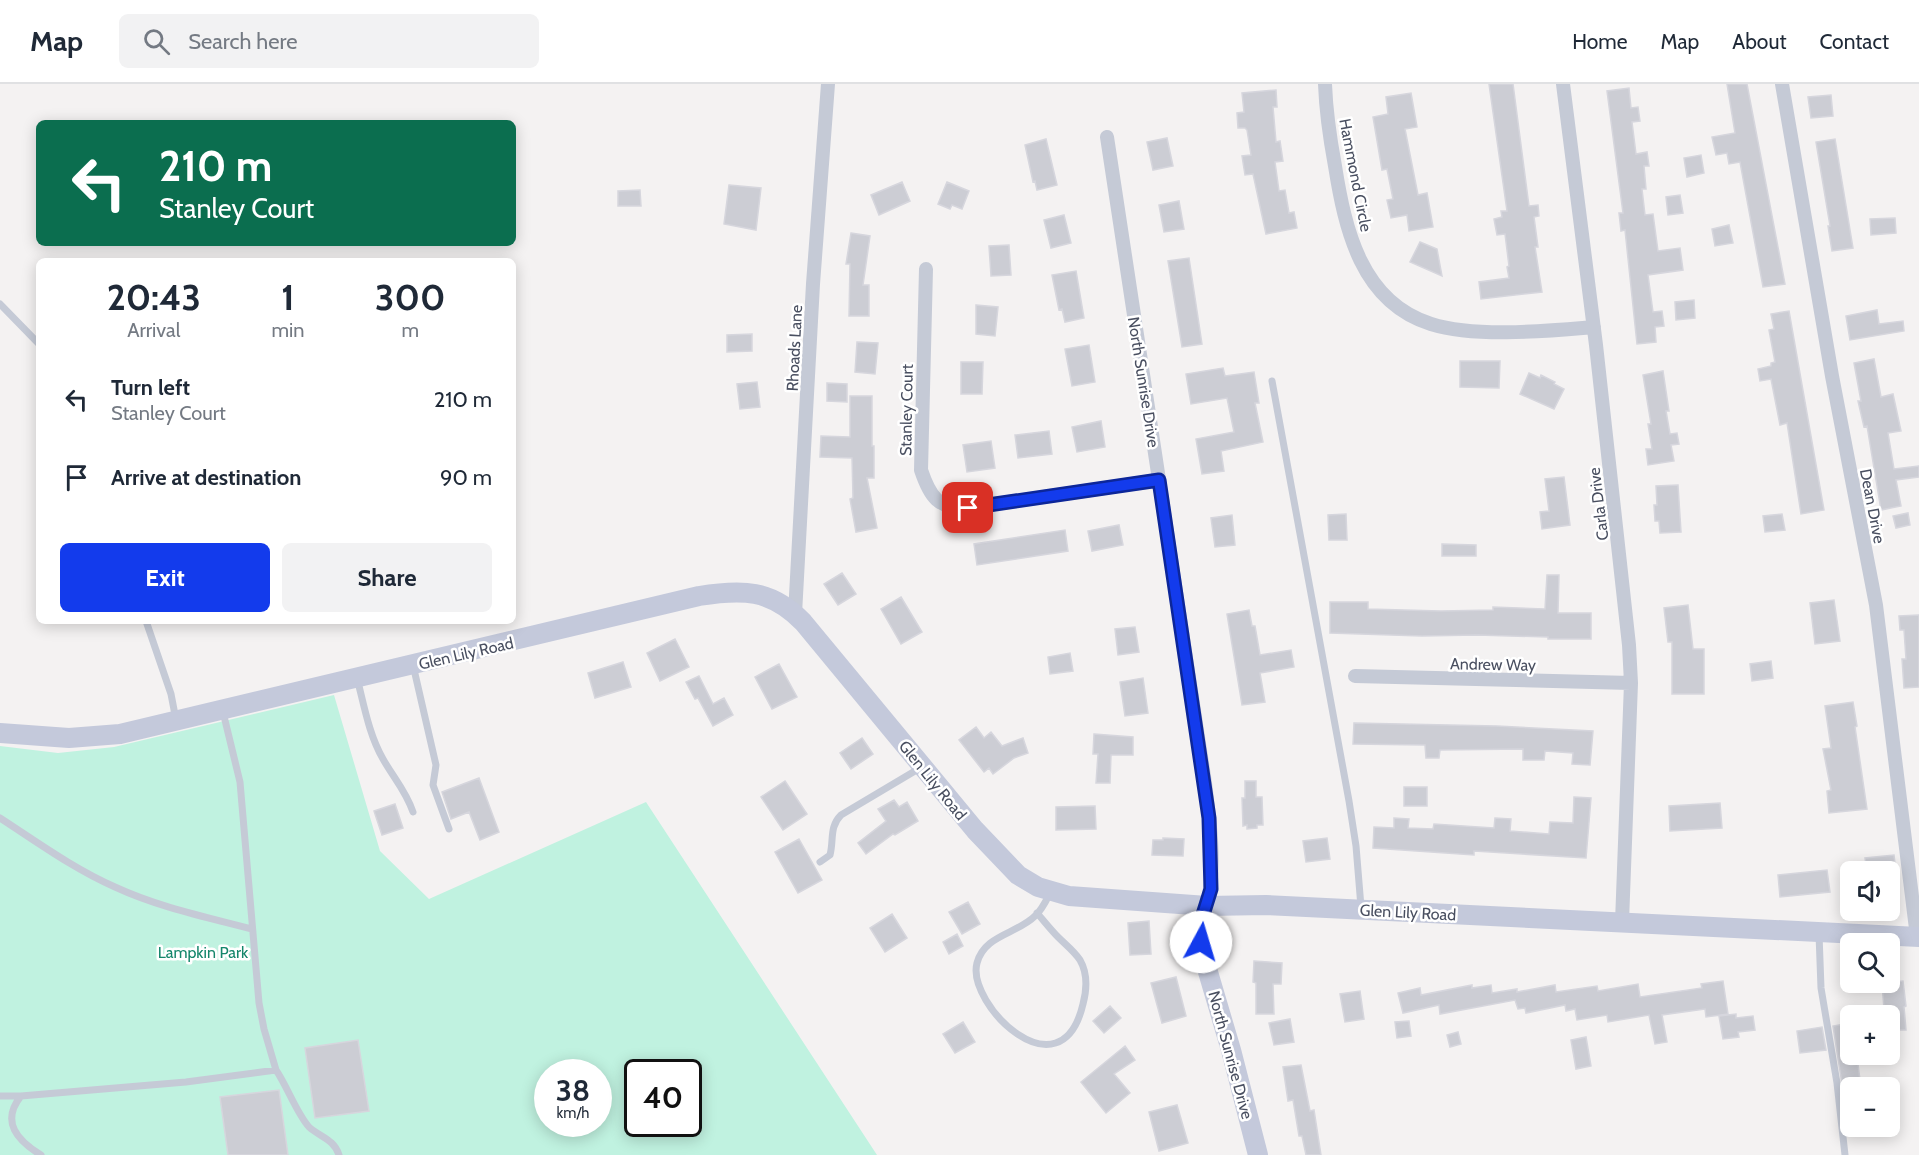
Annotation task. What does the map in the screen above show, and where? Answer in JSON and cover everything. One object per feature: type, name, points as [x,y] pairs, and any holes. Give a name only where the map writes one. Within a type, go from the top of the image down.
[{"type":"street","name":"Rhoads Lane","points":[[795,614],[813,284],[828,84]]},
{"type":"street","name":"Hammond Circle","points":[[1325,84],[1332,152],[1347,225],[1365,272],[1386,297],[1415,317],[1449,328],[1508,331],[1594,327]]},
{"type":"street","name":"Carla Drive","points":[[1563,84],[1618,534],[1631,683],[1622,922]]},
{"type":"street","name":"Dean Drive","points":[[1782,84],[1832,376],[1876,605],[1918,937]]},
{"type":"street","name":"North Sunrise Drive","points":[[1107,137],[1205,783],[1209,818],[1211,889],[1200,932],[1203,955],[1231,1050],[1258,1155]]},
{"type":"street","name":"Stanley Court","points":[[926,269],[921,470],[931,495],[940,504],[953,509],[968,508],[1159,480]]},
{"type":"street","name":"Glen Lily Road","points":[[0,733],[69,738],[120,734],[687,599],[725,592],[749,593],[770,598],[795,614],[975,830],[1018,875],[1038,887],[1051,891],[1069,896],[1207,906],[1266,905],[1361,909],[1918,937]]},
{"type":"street","name":"Andrew Way","points":[[1354,676],[1631,683]]},
{"type":"lane","points":[[0,304],[36,341]]},
{"type":"lane","points":[[1272,381],[1344,770],[1356,846],[1361,909]]},
{"type":"lane","points":[[147,624],[171,694],[176,722]]},
{"type":"lane","points":[[413,665],[436,765],[433,786],[449,829]]},
{"type":"lane","points":[[357,678],[373,736],[382,758],[408,797],[413,812]]},
{"type":"lane","points":[[223,711],[240,782],[259,1003],[264,1029],[276,1070],[305,1122],[336,1146],[339,1155]]},
{"type":"lane","points":[[820,862],[830,855],[832,828],[841,815],[923,767]]},
{"type":"lane","points":[[0,818],[113,887],[158,903],[252,929]]},
{"type":"lane","points":[[1037,913],[1081,961],[1086,975],[1087,987],[1083,1007],[1074,1028],[1066,1040],[1053,1045],[1021,1038],[985,999],[976,977],[976,964],[981,953],[992,941],[1019,927],[1037,913],[1051,891]]},
{"type":"lane","points":[[1818,933],[1821,988],[1837,1083],[1845,1155]]},
{"type":"lane","points":[[0,1096],[176,1083],[276,1070]]},
{"type":"lane","points":[[21,1096],[12,1110],[13,1127],[26,1144],[41,1155]]},
{"type":"green space","name":"Lampkin Park","points":[[334,695],[380,851],[429,899],[646,802],[877,1155],[0,1155],[0,746],[58,753],[114,747]]},
{"type":"building","points":[[1489,84],[1513,84],[1529,206],[1538,205],[1539,216],[1534,217],[1538,247],[1535,247],[1542,292],[1481,299],[1479,282],[1509,278],[1505,234],[1497,235],[1494,219],[1502,217],[1501,211],[1507,211]]},
{"type":"building","points":[[1727,84],[1747,84],[1785,284],[1763,287],[1740,162],[1729,164],[1727,153],[1716,155],[1712,137],[1735,133]]},
{"type":"building","points":[[1629,88],[1631,108],[1638,107],[1640,121],[1632,122],[1636,154],[1647,152],[1649,166],[1644,166],[1646,189],[1642,189],[1645,215],[1653,214],[1658,251],[1680,248],[1683,270],[1648,275],[1653,312],[1662,311],[1664,326],[1655,327],[1656,342],[1637,344],[1625,230],[1621,231],[1619,213],[1623,213],[1607,91]]},
{"type":"building","points":[[1276,90],[1277,107],[1273,107],[1276,142],[1280,141],[1283,161],[1275,162],[1279,191],[1285,190],[1289,213],[1294,212],[1297,228],[1266,234],[1253,174],[1245,175],[1242,156],[1251,155],[1247,130],[1238,128],[1237,113],[1244,112],[1242,93]]},
{"type":"building","points":[[1411,93],[1417,127],[1405,129],[1418,195],[1427,193],[1433,227],[1409,231],[1407,215],[1391,218],[1387,200],[1393,199],[1387,169],[1382,170],[1373,117],[1388,114],[1386,97]]},
{"type":"building","points":[[1831,95],[1833,116],[1811,118],[1808,97]]},
{"type":"building","points":[[1167,138],[1173,166],[1153,170],[1147,142]]},
{"type":"building","points":[[1046,139],[1057,185],[1037,190],[1035,181],[1033,182],[1025,145]]},
{"type":"building","points":[[1835,139],[1853,248],[1832,251],[1816,142]]},
{"type":"building","points":[[1701,155],[1704,173],[1687,177],[1684,158]]},
{"type":"building","points":[[902,182],[910,201],[879,215],[871,195]]},
{"type":"building","points":[[947,182],[969,191],[962,209],[952,205],[950,209],[938,204]]},
{"type":"building","points":[[729,185],[761,188],[756,230],[724,224]]},
{"type":"building","points":[[640,190],[641,206],[618,206],[618,191]]},
{"type":"building","points":[[1680,195],[1683,213],[1668,215],[1666,197]]},
{"type":"building","points":[[1179,201],[1184,229],[1164,232],[1159,205]]},
{"type":"building","points":[[1064,215],[1071,243],[1051,248],[1044,220]]},
{"type":"building","points":[[1895,218],[1896,233],[1871,235],[1870,219]]},
{"type":"building","points":[[1729,225],[1733,243],[1715,246],[1712,229]]},
{"type":"building","points":[[851,233],[870,236],[863,285],[869,285],[869,316],[849,316],[850,264],[846,264]]},
{"type":"building","points":[[1420,242],[1437,249],[1442,276],[1410,262]]},
{"type":"building","points":[[1009,245],[1011,275],[991,276],[989,246]]},
{"type":"building","points":[[1189,258],[1202,344],[1182,347],[1168,261]]},
{"type":"building","points":[[1076,271],[1084,318],[1065,322],[1062,309],[1059,310],[1052,275]]},
{"type":"building","points":[[1694,300],[1695,318],[1676,320],[1675,302]]},
{"type":"building","points":[[976,305],[998,307],[995,336],[976,334]]},
{"type":"building","points":[[1877,310],[1879,324],[1903,321],[1904,331],[1850,340],[1846,316]]},
{"type":"building","points":[[1789,311],[1824,510],[1801,514],[1787,423],[1780,425],[1771,379],[1760,381],[1758,369],[1771,366],[1771,363],[1775,362],[1769,330],[1774,329],[1771,314]]},
{"type":"building","points":[[752,334],[752,351],[727,352],[727,335]]},
{"type":"building","points":[[857,342],[878,343],[875,374],[855,372]]},
{"type":"building","points":[[1089,345],[1095,382],[1072,386],[1065,349]]},
{"type":"building","points":[[1874,359],[1881,397],[1893,394],[1901,431],[1888,433],[1894,469],[1919,466],[1919,477],[1896,480],[1901,506],[1881,510],[1867,426],[1864,427],[1858,401],[1861,401],[1854,363]]},
{"type":"building","points":[[1460,361],[1500,361],[1499,388],[1460,387]]},
{"type":"building","points":[[961,362],[983,362],[982,394],[961,394]]},
{"type":"building","points":[[1223,368],[1225,376],[1254,372],[1259,403],[1255,403],[1263,442],[1221,451],[1224,471],[1202,474],[1196,439],[1234,432],[1227,398],[1191,404],[1186,374]]},
{"type":"building","points":[[1663,371],[1670,434],[1677,433],[1679,444],[1671,445],[1674,461],[1648,465],[1646,449],[1652,449],[1648,424],[1651,424],[1643,375]]},
{"type":"building","points":[[1529,373],[1540,378],[1541,375],[1564,389],[1554,409],[1520,394]]},
{"type":"building","points":[[757,382],[760,407],[740,409],[737,384]]},
{"type":"building","points":[[827,383],[847,384],[847,402],[827,401]]},
{"type":"building","points":[[850,396],[872,396],[874,478],[867,478],[877,528],[856,532],[850,499],[853,498],[852,458],[820,457],[821,436],[850,437]]},
{"type":"building","points":[[1101,421],[1105,447],[1077,452],[1072,427]]},
{"type":"building","points":[[1049,431],[1052,454],[1018,458],[1015,435]]},
{"type":"building","points":[[991,441],[995,468],[967,472],[963,445]]},
{"type":"building","points":[[1564,477],[1570,525],[1542,529],[1540,512],[1549,511],[1545,479]]},
{"type":"building","points":[[1678,485],[1681,532],[1660,533],[1659,521],[1655,521],[1656,486]]},
{"type":"building","points":[[1908,513],[1910,525],[1896,528],[1893,516]]},
{"type":"building","points":[[1346,514],[1347,540],[1329,540],[1328,515]]},
{"type":"building","points":[[1782,514],[1785,530],[1765,532],[1763,516]]},
{"type":"building","points":[[1232,515],[1235,545],[1215,547],[1211,518]]},
{"type":"building","points":[[1119,525],[1123,545],[1092,551],[1088,531]]},
{"type":"building","points":[[1065,530],[1068,551],[977,565],[974,544]]},
{"type":"building","points":[[1442,544],[1476,545],[1476,556],[1442,556]]},
{"type":"building","points":[[842,573],[856,594],[838,605],[824,584]]},
{"type":"building","points":[[1547,575],[1559,575],[1558,613],[1591,613],[1591,639],[1330,633],[1330,602],[1368,602],[1368,609],[1441,611],[1493,610],[1493,607],[1545,609]]},
{"type":"building","points":[[901,597],[922,632],[901,644],[881,609]]},
{"type":"building","points":[[1834,600],[1840,641],[1815,644],[1810,603]]},
{"type":"building","points":[[1688,605],[1693,649],[1704,649],[1704,694],[1672,694],[1672,642],[1668,642],[1664,608]]},
{"type":"building","points":[[1249,610],[1252,626],[1255,626],[1260,655],[1291,650],[1294,667],[1260,673],[1265,702],[1242,705],[1227,614]]},
{"type":"building","points":[[1919,615],[1919,687],[1904,688],[1902,659],[1906,659],[1904,630],[1900,630],[1899,616]]},
{"type":"building","points":[[1135,627],[1139,652],[1118,655],[1115,629]]},
{"type":"building","points":[[675,639],[689,667],[660,681],[647,653]]},
{"type":"building","points":[[1070,653],[1073,671],[1050,674],[1048,657]]},
{"type":"building","points":[[1771,661],[1773,678],[1752,681],[1750,664]]},
{"type":"building","points":[[623,662],[631,687],[595,698],[588,673]]},
{"type":"building","points":[[779,664],[797,697],[772,709],[755,677]]},
{"type":"building","points":[[699,676],[713,704],[724,698],[733,715],[713,726],[698,698],[695,699],[686,682]]},
{"type":"building","points":[[1143,678],[1148,713],[1125,716],[1120,682]]},
{"type":"building","points":[[1853,702],[1867,809],[1829,813],[1827,791],[1831,790],[1823,749],[1831,748],[1825,706]]},
{"type":"building","points":[[1354,723],[1593,731],[1590,765],[1572,764],[1573,753],[1545,751],[1544,760],[1523,760],[1523,749],[1440,750],[1439,758],[1426,758],[1425,745],[1353,744]]},
{"type":"building","points":[[976,727],[984,738],[991,732],[1002,746],[1023,738],[1028,753],[1014,758],[993,774],[989,768],[984,772],[959,740]]},
{"type":"building","points":[[1094,734],[1133,737],[1133,755],[1111,755],[1110,783],[1096,783],[1098,754],[1093,754]]},
{"type":"building","points":[[862,738],[873,754],[851,769],[840,753]]},
{"type":"building","points":[[479,778],[499,832],[480,840],[469,812],[451,819],[442,792]]},
{"type":"building","points":[[785,781],[807,814],[783,830],[761,797]]},
{"type":"building","points":[[1245,781],[1256,781],[1256,797],[1262,797],[1263,825],[1257,825],[1257,828],[1247,829],[1247,825],[1243,826],[1242,798],[1245,798]]},
{"type":"building","points":[[1404,787],[1427,787],[1427,806],[1404,806]]},
{"type":"building","points":[[1574,797],[1591,798],[1586,858],[1474,851],[1474,855],[1373,848],[1374,827],[1394,828],[1394,818],[1409,819],[1408,828],[1433,829],[1434,824],[1494,828],[1495,818],[1511,819],[1510,831],[1549,834],[1550,822],[1573,823]]},
{"type":"building","points":[[894,800],[899,807],[907,802],[918,821],[895,835],[893,834],[866,854],[858,843],[886,821],[878,809]]},
{"type":"building","points":[[1720,803],[1722,828],[1670,831],[1669,806]]},
{"type":"building","points":[[395,804],[403,828],[382,835],[374,811]]},
{"type":"building","points":[[1095,806],[1096,829],[1056,830],[1056,807]]},
{"type":"building","points":[[1163,838],[1184,839],[1183,856],[1152,855],[1153,840],[1163,840]]},
{"type":"building","points":[[1327,838],[1330,859],[1306,862],[1303,841]]},
{"type":"building","points":[[799,839],[822,880],[798,893],[775,852]]},
{"type":"building","points":[[1894,855],[1895,861],[1865,861],[1865,858]]},
{"type":"building","points":[[1827,870],[1830,892],[1780,897],[1778,875]]},
{"type":"building","points":[[968,902],[980,924],[962,934],[949,912]]},
{"type":"building","points":[[892,914],[907,938],[885,952],[870,928]]},
{"type":"building","points":[[1149,921],[1151,954],[1130,955],[1128,923]]},
{"type":"building","points":[[957,934],[963,946],[949,954],[943,942]]},
{"type":"building","points":[[1254,961],[1282,963],[1281,984],[1273,984],[1274,1014],[1256,1014]]},
{"type":"building","points":[[1176,977],[1186,1016],[1162,1023],[1151,983]]},
{"type":"building","points":[[1723,981],[1728,1014],[1706,1017],[1705,1009],[1662,1015],[1667,1042],[1655,1044],[1649,1015],[1608,1022],[1607,1015],[1577,1020],[1575,1009],[1566,1011],[1565,1005],[1526,1013],[1525,1008],[1518,1009],[1515,1000],[1440,1014],[1439,1005],[1403,1013],[1398,993],[1420,988],[1421,995],[1472,985],[1472,988],[1491,985],[1492,993],[1517,989],[1517,992],[1555,985],[1556,992],[1597,986],[1598,991],[1638,984],[1640,997],[1702,988],[1701,984]]},
{"type":"building","points":[[1900,981],[1903,981],[1906,1030],[1900,1030],[1900,1005],[1884,1005],[1883,993],[1900,993]]},
{"type":"building","points":[[1360,991],[1364,1019],[1345,1022],[1340,994]]},
{"type":"building","points":[[1110,1006],[1121,1018],[1104,1033],[1093,1021]]},
{"type":"building","points":[[1736,1014],[1736,1018],[1753,1016],[1755,1030],[1738,1032],[1739,1037],[1723,1039],[1719,1016]]},
{"type":"building","points":[[1290,1019],[1294,1042],[1274,1045],[1269,1023]]},
{"type":"building","points":[[1409,1021],[1411,1036],[1397,1038],[1395,1022]]},
{"type":"building","points":[[963,1022],[975,1042],[955,1053],[943,1034]]},
{"type":"building","points":[[1840,1025],[1840,1065],[1858,1065],[1860,1077],[1841,1077],[1833,1026]]},
{"type":"building","points":[[1822,1027],[1826,1050],[1800,1053],[1797,1031]]},
{"type":"building","points":[[1458,1032],[1461,1044],[1450,1047],[1447,1035]]},
{"type":"building","points":[[1586,1037],[1591,1066],[1576,1069],[1571,1040]]},
{"type":"building","points":[[358,1040],[369,1111],[315,1118],[305,1048]]},
{"type":"building","points":[[1125,1046],[1135,1060],[1114,1074],[1130,1093],[1106,1113],[1081,1082]]},
{"type":"building","points":[[1301,1065],[1310,1111],[1314,1110],[1321,1155],[1306,1155],[1302,1136],[1299,1136],[1293,1100],[1288,1101],[1283,1067]]},
{"type":"building","points":[[279,1090],[288,1155],[228,1155],[220,1097]]},
{"type":"building","points":[[1177,1105],[1188,1143],[1159,1151],[1149,1112]]},
{"type":"route","points":[[968,508],[1159,480],[1209,818],[1211,889],[1201,921],[1201,942]]}]
